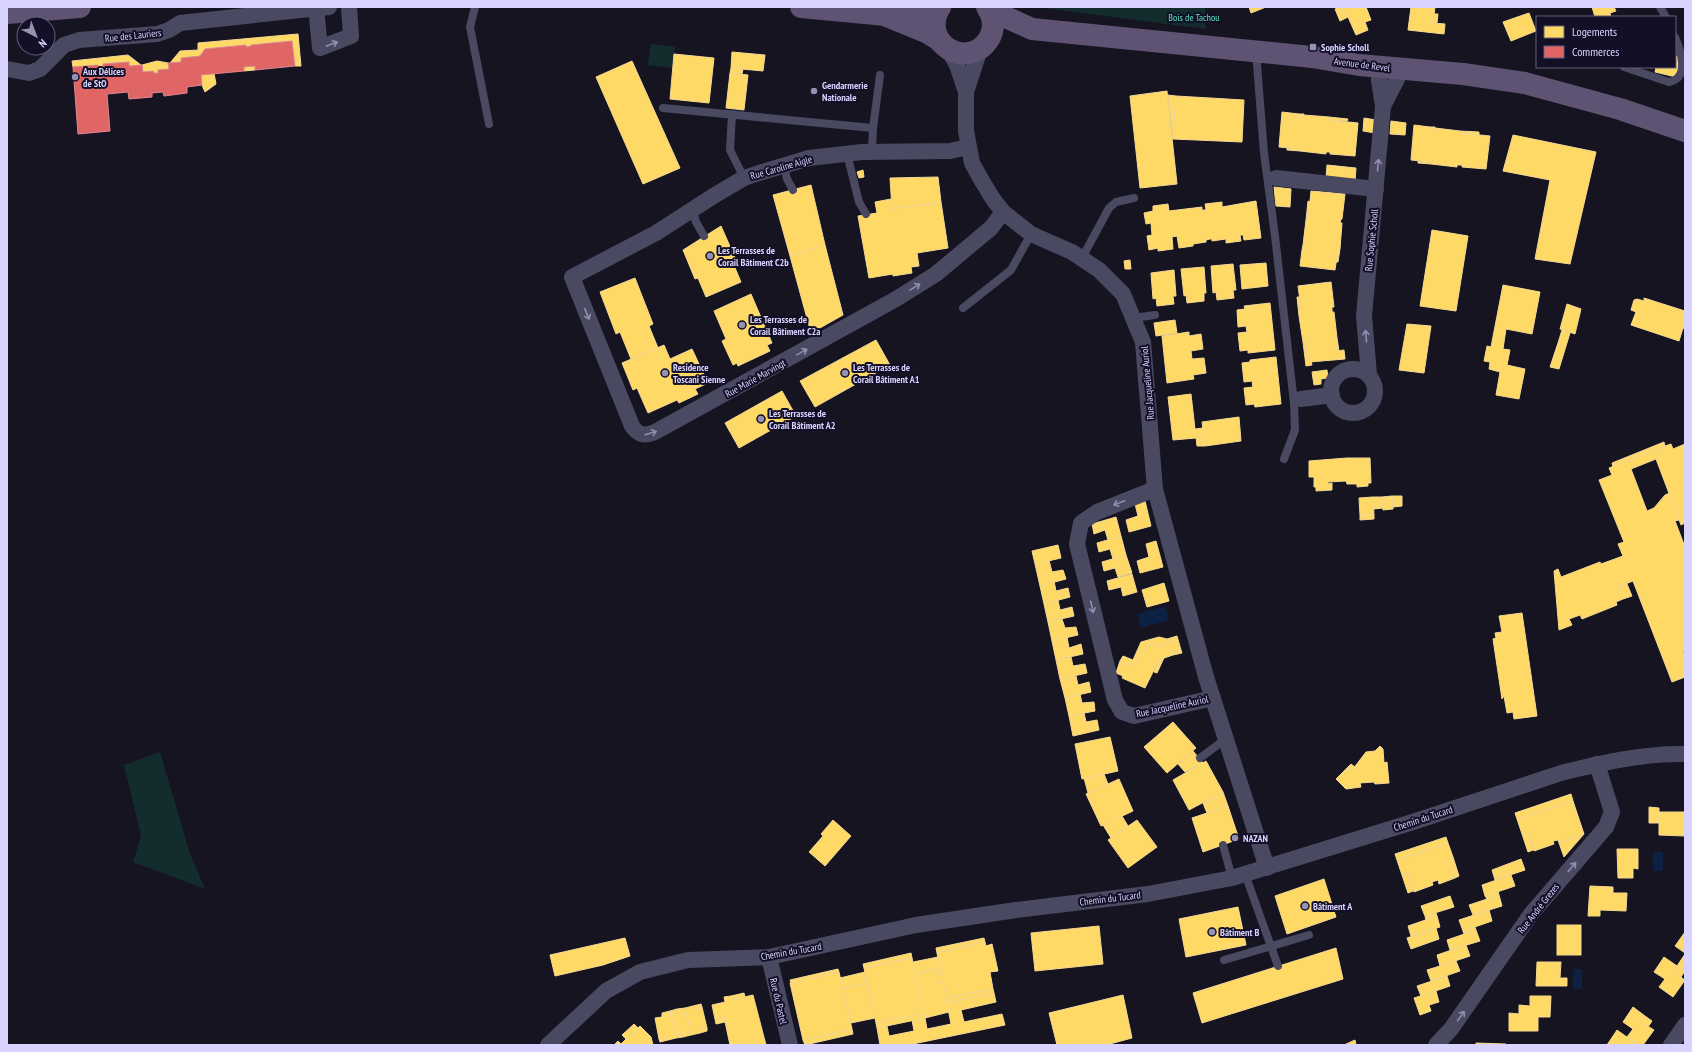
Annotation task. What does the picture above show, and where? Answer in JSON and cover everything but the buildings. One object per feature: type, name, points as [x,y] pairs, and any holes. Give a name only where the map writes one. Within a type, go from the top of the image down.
[{"type":"main road","points":[[7,13],[80,7]]},
{"type":"main road","points":[[801,7],[886,15],[940,7]]},
{"type":"main road","points":[[940,7],[937,13],[935,27],[944,45]]},
{"type":"main road","points":[[983,45],[991,34],[993,25],[992,17],[988,8]]},
{"type":"main road","name":"Avenue de Revel","points":[[988,8],[1032,29],[1256,51],[1389,68],[1463,74],[1525,83],[1620,109],[1685,131]]},
{"type":"main road","points":[[886,15],[926,32],[944,45]]},
{"type":"main road","name":"Avenue de Revel","points":[[944,45],[953,52],[964,54],[983,45],[1032,29]]},
{"type":"street","name":"Rue des Lauriers","points":[[7,69],[29,73],[40,69],[50,61],[56,52],[64,45],[79,40],[157,34],[169,30],[180,23],[323,8],[320,48],[351,36],[349,7]]},
{"type":"street","name":"Rue Jacqueline Auriol","points":[[944,45],[957,65],[966,92],[966,131],[972,163],[993,199],[1004,212],[1031,234],[1082,258],[1099,270],[1122,294],[1143,342],[1155,489],[1213,698],[1227,738],[1267,868]]},
{"type":"street","name":"Rue Jacqueline Auriol","points":[[966,92],[983,45]]},
{"type":"street","name":"Rue Sophie Scholl","points":[[1332,395],[1334,402],[1339,408],[1345,412],[1352,413],[1367,409],[1375,396],[1373,382],[1369,375],[1364,316],[1384,106],[1378,81],[1389,68]]},
{"type":"street","name":"Rue Caroline Aigle","points":[[572,278],[656,233],[692,209],[744,178],[809,158],[872,152],[950,150],[968,147]]},
{"type":"street","points":[[1276,178],[1376,189]]},
{"type":"street","name":"Rue Marie Marvingt","points":[[572,278],[632,426],[637,433],[648,435],[846,328],[936,274],[991,228],[1004,212]]},
{"type":"street","points":[[1301,399],[1332,395],[1334,382],[1343,372],[1357,369],[1369,375]]},
{"type":"street","name":"Rue Jacqueline Auriol","points":[[1155,489],[1097,512],[1081,523],[1077,544],[1115,700],[1122,712],[1134,716],[1213,698]]},
{"type":"street","name":"Chemin du Tucard","points":[[548,1045],[606,991],[640,972],[688,960],[769,957],[916,925],[1016,910],[1148,894],[1238,876],[1416,821],[1537,780],[1597,764],[1667,754],[1685,754]]},
{"type":"street","name":"Rue André Grezes","points":[[1436,1045],[1451,1029],[1531,914],[1606,827],[1612,812],[1597,764]]},
{"type":"street","name":"Rue du Pastel","points":[[769,957],[790,1045]]},
{"type":"street","points":[[1671,1045],[1685,1025]]},
{"type":"lane","points":[[475,7],[470,27],[489,124]]},
{"type":"lane","points":[[1660,7],[1665,16]]},
{"type":"lane","points":[[1627,68],[1669,82],[1675,81],[1680,75],[1683,61],[1676,39]]},
{"type":"lane","points":[[1256,51],[1264,153],[1294,403],[1295,430],[1284,459]]},
{"type":"lane","points":[[872,152],[873,128],[880,75]]},
{"type":"lane","points":[[662,108],[873,128]]},
{"type":"lane","points":[[732,114],[730,150],[744,178]]},
{"type":"lane","points":[[847,154],[859,202],[866,214]]},
{"type":"lane","points":[[784,165],[787,179],[793,190]]},
{"type":"lane","points":[[1082,258],[1109,208],[1116,202],[1134,198]]},
{"type":"lane","points":[[692,209],[696,222],[704,236]]},
{"type":"lane","points":[[963,308],[1011,270],[1031,234]]},
{"type":"lane","points":[[1133,318],[1155,315]]},
{"type":"lane","points":[[1200,758],[1227,738]]},
{"type":"lane","points":[[1223,845],[1271,946],[1278,966]]},
{"type":"lane","points":[[1224,960],[1309,935]]},
{"type":"green space","name":"Bois de Tachou","points":[[1035,7],[1205,7],[1206,29]]},
{"type":"green space","points":[[651,44],[675,47],[673,68],[648,65]]},
{"type":"green space","points":[[160,752],[190,854],[205,889],[133,862],[141,836],[124,765]]},
{"type":"water","points":[[1165,606],[1169,620],[1141,628],[1137,614]]},
{"type":"water","points":[[1653,852],[1663,852],[1663,871],[1653,871]]},
{"type":"water","points":[[1573,969],[1582,969],[1582,989],[1573,989]]},
{"type":"place","name":"Sophie Scholl","points":[[1313,47]]},
{"type":"place","name":"Aux Délices de StO","points":[[75,77]]},
{"type":"place","name":"Gendarmerie Nationale","points":[[814,91]]},
{"type":"place","name":"Les Terrasses de Corail Bâtiment C2b","points":[[710,256]]},
{"type":"place","name":"Les Terrasses de Corail Bâtiment C2a","points":[[742,325]]},
{"type":"place","name":"Residence Toscani Sienne","points":[[665,373]]},
{"type":"place","name":"Les Terrasses de Corail Bâtiment A1","points":[[845,373]]},
{"type":"place","name":"Les Terrasses de Corail Bâtiment A2","points":[[761,419]]},
{"type":"place","name":"NAZAN","points":[[1235,838]]},
{"type":"place","name":"Bâtiment A","points":[[1305,906]]},
{"type":"place","name":"Bâtiment B","points":[[1212,932]]}]
